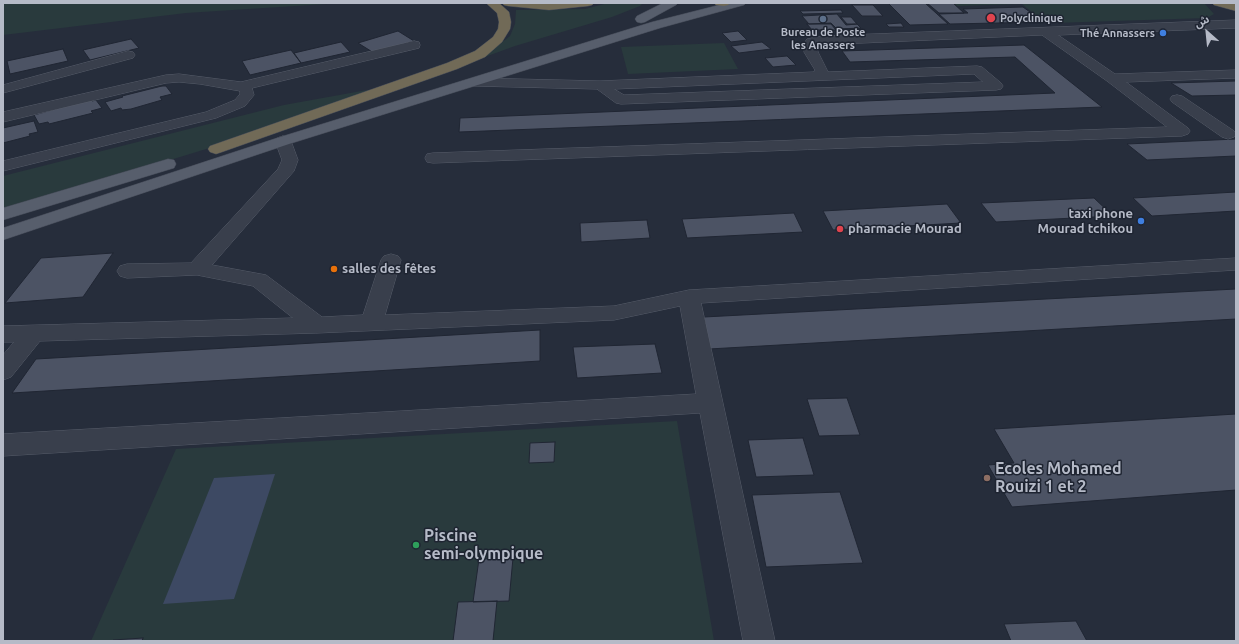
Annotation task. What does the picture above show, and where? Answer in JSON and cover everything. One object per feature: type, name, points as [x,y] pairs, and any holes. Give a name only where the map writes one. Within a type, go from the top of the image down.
[{"type":"highway","points":[[216,149],[452,66],[480,54],[498,39],[504,29],[505,22],[503,12],[492,3]]},
{"type":"highway","points":[[508,3],[549,6],[588,3]]},
{"type":"highway","points":[[1218,3],[1236,8]]},
{"type":"main road","points":[[3,214],[638,20],[672,3]]},
{"type":"main road","points":[[3,234],[283,141],[656,25],[740,3]]},
{"type":"street","points":[[820,76],[822,70],[812,52],[811,42],[822,40],[1236,24]]},
{"type":"street","points":[[1044,31],[1191,133]]},
{"type":"street","points":[[240,86],[414,45]]},
{"type":"street","points":[[3,89],[128,55]]},
{"type":"street","points":[[474,82],[600,85],[977,70],[996,86],[621,100],[600,85]]},
{"type":"street","points":[[1112,78],[1236,74]]},
{"type":"street","points":[[3,117],[166,79],[190,78],[240,86],[245,88],[247,91],[245,99],[232,107],[211,115],[3,166]]},
{"type":"street","points":[[1177,99],[1232,134]]},
{"type":"street","points":[[433,158],[1191,133],[1232,134]]},
{"type":"street","points":[[197,269],[286,171],[290,160],[283,141]]},
{"type":"street","points":[[372,322],[391,260]]},
{"type":"street","points":[[3,334],[317,325],[614,313],[689,297],[1236,264]]},
{"type":"street","points":[[127,271],[197,269],[259,280],[317,325]]},
{"type":"street","points":[[689,297],[759,641]]},
{"type":"street","points":[[3,371],[34,334]]},
{"type":"street","points":[[3,445],[710,403]]},
{"type":"shaded area","points":[[3,3],[342,3],[186,13],[3,35]]},
{"type":"shaded area","points":[[608,3],[643,3],[640,6],[612,17],[515,46],[482,58],[510,36],[515,24],[516,10],[585,9]]},
{"type":"shaded area","points":[[954,3],[1205,4],[1214,14],[1207,18],[1053,23],[1044,22],[1022,4],[957,6]]},
{"type":"shaded area","points":[[724,43],[738,69],[628,74],[621,47]]},
{"type":"shaded area","points":[[367,90],[393,92],[3,211],[3,176],[284,105]]},
{"type":"shaded area","name":"Piscine semi-olympique","points":[[677,421],[714,641],[91,641],[176,449]]},
{"type":"water","points":[[275,474],[234,599],[163,604],[214,478]]},
{"type":"building","points":[[888,3],[925,3],[948,24],[910,25]]},
{"type":"building","points":[[927,3],[953,3],[964,13],[939,13]]},
{"type":"building","points":[[852,5],[873,5],[883,16],[862,16]]},
{"type":"building","name":"Polyclinique","points":[[1023,7],[1044,22],[950,24],[939,14],[968,13],[963,9]]},
{"type":"building","points":[[841,10],[843,13],[803,14],[800,11]]},
{"type":"building","name":"Bureau de Poste les Anassers","points":[[837,14],[846,25],[857,24],[861,28],[837,29],[831,23],[809,24],[802,16]]},
{"type":"building","points":[[841,17],[851,17],[857,24],[847,24]]},
{"type":"building","points":[[901,23],[904,27],[889,27],[886,24]]},
{"type":"building","points":[[807,24],[831,24],[836,30],[812,30]]},
{"type":"building","points":[[398,31],[414,41],[374,53],[358,43]]},
{"type":"building","points":[[738,31],[747,40],[731,42],[722,33]]},
{"type":"building","points":[[131,39],[139,48],[90,60],[83,50]]},
{"type":"building","points":[[341,42],[350,52],[301,63],[294,53]]},
{"type":"building","points":[[762,42],[771,49],[739,53],[731,46]]},
{"type":"building","points":[[1024,45],[1102,107],[459,132],[460,118],[1055,93],[1015,57],[850,62],[842,51]]},
{"type":"building","points":[[63,49],[68,61],[10,74],[7,61]]},
{"type":"building","points":[[291,50],[301,63],[250,75],[242,61]]},
{"type":"building","points":[[787,56],[796,65],[773,67],[765,58]]},
{"type":"building","points":[[1236,81],[1236,95],[1192,96],[1171,83]]},
{"type":"building","points":[[166,86],[172,94],[160,97],[162,100],[131,109],[122,110],[121,108],[111,111],[105,102],[123,97],[122,96]]},
{"type":"building","points":[[91,99],[92,101],[96,100],[102,108],[91,111],[93,113],[49,124],[48,122],[39,124],[34,115]]},
{"type":"building","points":[[34,121],[38,132],[29,134],[30,136],[3,143],[3,128]]},
{"type":"building","points":[[1236,139],[1236,156],[1147,160],[1127,144]]},
{"type":"building","points":[[1236,192],[1236,211],[1152,216],[1133,198]]},
{"type":"building","points":[[1094,198],[1113,216],[996,222],[981,203]]},
{"type":"building","points":[[947,204],[961,223],[833,230],[823,211]]},
{"type":"building","points":[[794,213],[803,232],[687,238],[682,219]]},
{"type":"building","points":[[647,220],[650,238],[581,242],[580,223]]},
{"type":"building","points":[[113,253],[83,297],[5,303],[41,258]]},
{"type":"building","points":[[1236,289],[1236,319],[709,349],[704,317]]},
{"type":"building","points":[[540,330],[540,361],[12,393],[36,359]]},
{"type":"building","points":[[655,344],[662,373],[577,378],[573,347]]},
{"type":"building","points":[[847,398],[860,435],[819,436],[807,399]]},
{"type":"building","points":[[1236,414],[1236,490],[1012,507],[988,465],[1014,463],[994,429]]},
{"type":"building","points":[[803,438],[814,475],[756,477],[748,440]]},
{"type":"building","points":[[555,442],[554,462],[529,463],[530,443]]},
{"type":"building","points":[[840,492],[863,563],[766,567],[752,495]]},
{"type":"building","points":[[513,558],[509,601],[473,602],[479,559]]},
{"type":"building","points":[[497,601],[493,641],[453,641],[458,602]]},
{"type":"building","points":[[1076,621],[1087,641],[1011,641],[1004,624]]},
{"type":"building","points":[[143,638],[142,641],[113,641],[113,640]]},
{"type":"place","name":"Polyclinique","points":[[991,18]]},
{"type":"place","name":"Bureau de Poste les Anassers","points":[[823,19]]},
{"type":"place","name":"Thé Annassers","points":[[1163,33]]},
{"type":"place","name":"taxi phone Mourad tchikou","points":[[1141,221]]},
{"type":"place","name":"pharmacie Mourad","points":[[840,229]]},
{"type":"place","name":"salles des fêtes","points":[[334,269]]},
{"type":"place","name":"Ecoles Mohamed Rouizi 1 et 2","points":[[987,478]]},
{"type":"place","name":"Piscine semi-olympique","points":[[416,545]]}]
